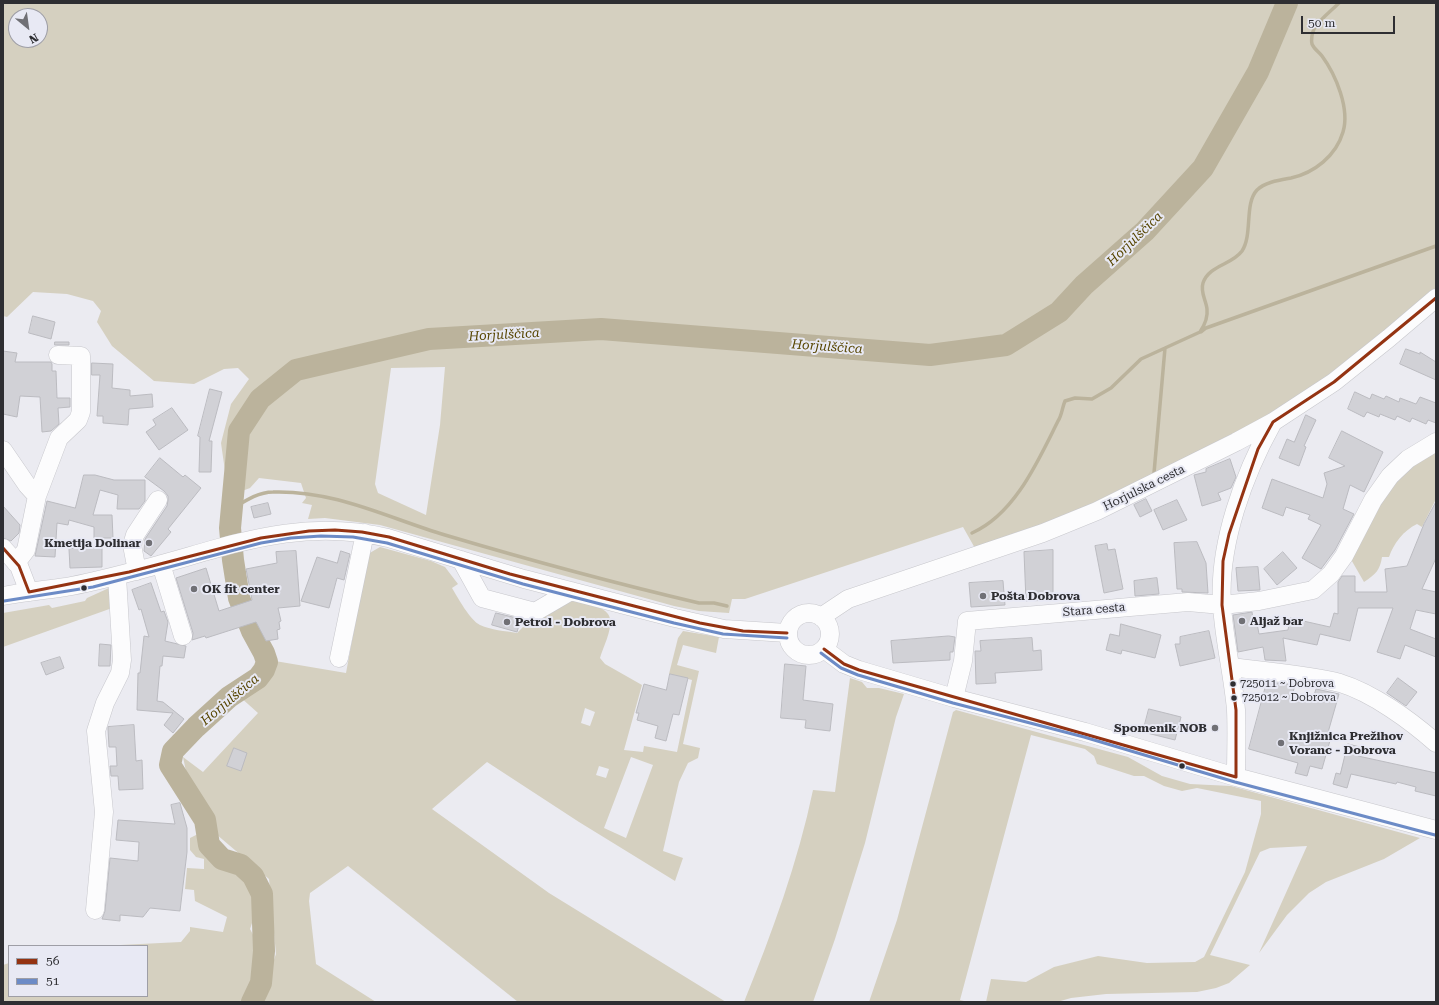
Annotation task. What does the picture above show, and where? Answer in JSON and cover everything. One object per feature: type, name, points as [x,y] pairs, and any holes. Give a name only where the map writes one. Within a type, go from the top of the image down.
[{"type":"street","name":"Horjulska cesta","points":[[821,617],[848,599],[1043,533],[1097,511],[1177,472],[1273,422],[1309,399],[1351,368],[1436,298]]},
{"type":"street","points":[[16,563],[26,550],[37,496],[59,438],[78,420],[81,412],[81,356],[58,355]]},
{"type":"street","points":[[1236,777],[1236,710],[1222,605],[1223,561],[1229,534],[1242,493],[1258,449],[1273,422]]},
{"type":"street","name":"Stara cesta","points":[[954,698],[963,661],[967,621],[1188,602],[1222,605],[1260,601],[1313,590],[1331,574],[1344,556],[1373,500],[1390,476],[1408,459],[1436,442]]},
{"type":"street","points":[[3,450],[27,486],[37,496]]},
{"type":"street","points":[[137,571],[132,545],[135,535],[158,500]]},
{"type":"street","points":[[3,596],[68,586],[117,576],[248,540],[297,531],[329,530],[365,533],[524,579],[675,618],[724,629],[787,633]]},
{"type":"street","points":[[339,658],[365,533]]},
{"type":"street","points":[[3,548],[16,563],[29,592]]},
{"type":"street","points":[[461,560],[482,598],[535,612],[571,591]]},
{"type":"street","points":[[161,564],[183,636]]},
{"type":"street","points":[[95,910],[104,812],[96,731],[105,703],[120,673],[122,660],[117,576]]},
{"type":"street","points":[[814,613],[821,617],[826,622],[830,636],[824,649],[811,655],[797,652],[788,640],[787,633],[789,625],[799,615],[814,613]]},
{"type":"street","points":[[824,649],[844,664],[859,670],[954,698],[1085,732],[1236,777],[1436,830]]},
{"type":"street","points":[[1231,667],[1342,684],[1374,699],[1399,714],[1418,727],[1436,743]]},
{"type":"shaded area","points":[[3,3],[1436,3],[1436,290],[1384,335],[1287,406],[1088,509],[976,550],[963,527],[745,599],[732,599],[729,613],[699,611],[674,606],[380,525],[325,518],[308,519],[312,505],[302,503],[306,498],[301,483],[259,478],[250,488],[242,491],[232,487],[226,478],[221,443],[231,404],[249,379],[238,368],[224,369],[194,384],[154,381],[112,346],[97,322],[101,311],[93,301],[67,294],[33,292],[7,317],[3,316]],"holes":[[[445,367],[440,425],[426,515],[378,493],[375,484],[391,368]]]},
{"type":"shaded area","points":[[1436,447],[1436,499],[1422,527],[1417,524],[1403,534],[1396,542],[1389,557],[1382,557],[1377,571],[1372,577],[1364,582],[1349,556],[1393,477]]},
{"type":"shaded area","points":[[380,547],[431,561],[445,567],[458,584],[452,588],[468,614],[472,619],[484,627],[517,633],[523,627],[533,628],[541,619],[540,617],[558,605],[569,601],[591,604],[604,610],[608,614],[610,624],[609,634],[600,658],[605,664],[642,685],[624,750],[643,752],[644,746],[677,752],[692,680],[669,674],[678,638],[683,631],[719,637],[716,653],[683,645],[677,665],[699,671],[683,744],[700,748],[698,758],[688,763],[679,782],[663,851],[683,858],[675,881],[579,822],[487,762],[432,809],[549,893],[726,1002],[518,1002],[348,866],[310,893],[309,901],[316,964],[376,1002],[3,1002],[3,965],[8,963],[8,997],[148,997],[148,945],[120,945],[181,942],[190,931],[190,927],[223,932],[227,917],[195,901],[194,890],[185,889],[187,868],[204,869],[204,859],[196,857],[190,850],[190,838],[200,833],[203,844],[209,853],[220,863],[234,866],[256,892],[258,905],[250,929],[257,942],[258,975],[267,980],[276,954],[269,879],[216,834],[215,823],[198,791],[187,776],[183,757],[203,772],[258,713],[239,696],[271,675],[275,661],[346,673],[368,554]],"holes":[[[585,708],[595,712],[590,726],[581,723]],[[631,757],[653,765],[626,838],[604,828]],[[599,766],[609,769],[606,778],[596,775]]]},
{"type":"shaded area","points":[[109,588],[115,607],[3,647],[3,613],[49,605],[52,608],[85,601],[87,598]]},
{"type":"shaded area","points":[[850,678],[862,682],[867,688],[879,688],[904,694],[896,717],[865,843],[835,939],[813,1002],[744,1002],[792,871],[813,790],[835,792]]},
{"type":"shaded area","points":[[956,710],[1128,757],[1162,776],[1190,784],[1231,786],[1420,838],[1384,859],[1326,882],[1309,893],[1287,915],[1259,953],[1307,846],[1270,848],[1260,852],[1210,955],[1250,965],[1229,983],[1216,988],[1197,992],[1106,994],[1071,998],[1057,1002],[986,1002],[991,979],[1026,982],[1054,967],[1098,956],[1147,963],[1195,962],[1204,957],[1245,872],[1261,814],[1261,801],[1197,788],[1182,791],[1164,786],[1144,776],[1134,776],[1097,764],[1094,756],[1085,749],[1031,735],[960,1000],[968,1002],[869,1002],[897,920],[953,712]]},
{"type":"building","points":[[33,316],[55,322],[51,339],[29,333]]},
{"type":"building","points":[[55,342],[69,342],[69,345],[55,345]]},
{"type":"building","points":[[1406,349],[1420,354],[1420,352],[1436,362],[1436,380],[1400,364]]},
{"type":"building","points":[[3,351],[17,353],[15,362],[51,362],[52,371],[56,371],[57,398],[70,398],[70,407],[58,408],[59,424],[51,431],[42,432],[40,397],[20,396],[17,417],[3,414]]},
{"type":"building","points":[[92,363],[113,364],[112,388],[130,390],[130,396],[152,394],[153,407],[129,409],[128,425],[103,423],[103,416],[97,416],[100,375],[92,375]]},
{"type":"building","points":[[210,389],[222,392],[209,441],[212,441],[211,472],[199,472],[200,437],[198,436]]},
{"type":"building","points":[[1355,392],[1370,399],[1372,394],[1384,399],[1386,396],[1399,402],[1400,398],[1416,404],[1420,397],[1436,403],[1436,423],[1428,420],[1426,424],[1412,418],[1410,422],[1397,416],[1395,420],[1380,414],[1379,417],[1367,412],[1364,417],[1348,409]]},
{"type":"building","points":[[172,408],[188,430],[159,450],[146,432],[156,425],[153,420]]},
{"type":"building","points":[[1306,415],[1316,420],[1304,446],[1306,447],[1299,466],[1279,458],[1287,439],[1294,442]]},
{"type":"building","points":[[1342,431],[1383,452],[1364,492],[1350,485],[1343,509],[1354,514],[1335,550],[1321,569],[1302,558],[1321,525],[1308,519],[1310,515],[1286,507],[1283,516],[1262,508],[1272,479],[1323,498],[1327,484],[1324,473],[1345,466],[1329,458]]},
{"type":"building","points":[[160,458],[183,477],[185,475],[201,488],[168,529],[171,532],[151,556],[144,551],[145,539],[167,506],[168,496],[164,491],[145,477]]},
{"type":"building","points":[[1230,459],[1236,477],[1231,488],[1218,493],[1221,500],[1202,506],[1194,475],[1206,472],[1206,469]]},
{"type":"building","points":[[84,475],[95,475],[114,480],[145,480],[145,501],[139,509],[117,509],[118,495],[100,490],[93,515],[112,515],[113,538],[94,538],[94,527],[69,520],[68,525],[57,523],[55,557],[35,556],[47,501],[75,508]]},
{"type":"building","points":[[1146,499],[1152,511],[1140,517],[1134,505]]},
{"type":"building","points":[[1177,500],[1187,520],[1163,530],[1154,510]]},
{"type":"building","points":[[1436,502],[1436,558],[1422,589],[1436,592],[1436,614],[1416,610],[1410,629],[1436,639],[1436,657],[1405,645],[1400,659],[1377,652],[1393,608],[1358,608],[1350,641],[1320,634],[1317,645],[1283,638],[1286,661],[1265,660],[1263,647],[1238,652],[1233,615],[1252,612],[1253,619],[1256,618],[1259,634],[1288,630],[1290,618],[1330,627],[1334,613],[1338,614],[1338,582],[1342,576],[1355,576],[1355,592],[1387,592],[1385,569],[1407,566],[1424,524]]},
{"type":"building","points":[[268,503],[271,514],[254,518],[251,507]]},
{"type":"building","points":[[3,506],[20,525],[19,533],[11,541],[3,538]]},
{"type":"building","points":[[1197,542],[1206,563],[1208,593],[1182,592],[1182,589],[1177,589],[1174,543]]},
{"type":"building","points":[[1107,544],[1108,550],[1115,549],[1123,589],[1104,593],[1095,546]]},
{"type":"building","points":[[102,548],[102,567],[70,568],[69,549]]},
{"type":"building","points":[[1053,550],[1053,600],[1026,601],[1024,552]]},
{"type":"building","points":[[296,551],[300,606],[278,608],[281,621],[279,622],[280,629],[277,630],[278,639],[266,641],[256,622],[206,638],[205,636],[192,640],[193,633],[176,578],[206,568],[219,611],[252,600],[246,569],[277,563],[276,552]]},
{"type":"building","points":[[341,551],[350,554],[344,580],[337,578],[329,608],[301,601],[317,557],[337,563]]},
{"type":"building","points":[[1283,552],[1297,568],[1277,585],[1264,569]]},
{"type":"building","points":[[1258,567],[1260,590],[1238,591],[1236,568]]},
{"type":"building","points":[[1157,578],[1159,594],[1135,596],[1134,581]]},
{"type":"building","points":[[1003,581],[1005,605],[971,607],[969,583]]},
{"type":"building","points":[[151,583],[161,612],[164,611],[168,622],[165,641],[186,646],[184,658],[163,656],[162,666],[160,666],[157,701],[163,702],[184,719],[173,733],[164,725],[173,713],[137,710],[138,673],[140,673],[144,636],[149,637],[141,609],[139,610],[132,590]]},
{"type":"building","name":"Petrol - Dobrova","points":[[496,613],[521,619],[517,632],[492,625]]},
{"type":"building","points":[[1121,624],[1161,635],[1155,658],[1122,650],[1121,654],[1106,650],[1110,634],[1119,636]]},
{"type":"building","points":[[1209,631],[1215,658],[1180,666],[1175,644],[1180,644],[1180,637]]},
{"type":"building","points":[[949,636],[955,637],[953,652],[950,652],[950,660],[893,663],[891,641]]},
{"type":"building","points":[[1032,638],[1033,651],[1041,650],[1042,670],[995,673],[996,683],[976,684],[975,651],[981,651],[980,641]]},
{"type":"building","points":[[100,644],[111,645],[110,666],[99,666]]},
{"type":"building","points":[[60,657],[64,668],[46,675],[41,663]]},
{"type":"building","points":[[785,664],[806,666],[803,700],[833,704],[830,731],[805,728],[806,720],[781,718]]},
{"type":"building","points":[[670,674],[688,678],[679,715],[673,714],[666,741],[655,738],[658,726],[637,720],[639,713],[636,713],[644,684],[666,690]]},
{"type":"building","points":[[1398,678],[1417,692],[1406,706],[1387,693]]},
{"type":"building","points":[[1267,682],[1295,685],[1292,696],[1312,702],[1316,689],[1339,694],[1327,736],[1331,737],[1322,769],[1310,766],[1307,776],[1295,773],[1298,763],[1249,749]]},
{"type":"building","points":[[1149,709],[1181,717],[1175,740],[1143,732]]},
{"type":"building","points":[[134,725],[136,761],[142,760],[143,789],[119,790],[118,776],[111,776],[110,766],[117,766],[116,747],[109,747],[108,727]]},
{"type":"building","points":[[1348,744],[1360,747],[1358,756],[1436,773],[1436,796],[1415,791],[1416,787],[1397,782],[1396,784],[1351,774],[1347,788],[1333,784],[1336,773],[1340,774]]},
{"type":"building","points":[[234,748],[247,753],[241,771],[227,766]]},
{"type":"building","points":[[180,803],[187,828],[187,852],[180,911],[150,908],[143,917],[120,915],[120,921],[102,919],[105,911],[110,858],[138,861],[139,842],[116,840],[118,820],[175,824],[171,805]]},
{"type":"waterway","name":"Horjulščica","points":[[252,1002],[261,983],[264,951],[262,894],[253,876],[241,865],[222,859],[209,845],[205,820],[170,765],[173,751],[196,727],[229,697],[258,678],[264,670],[267,662],[264,653],[252,631],[239,598],[230,528],[239,431],[260,399],[296,370],[429,339],[601,329],[930,355],[1006,345],[1059,312],[1084,285],[1145,231],[1203,168],[1258,72],[1287,3]]},
{"type":"waterway","points":[[972,533],[1001,513],[1024,485],[1059,419],[1065,401],[1075,398],[1092,399],[1111,388],[1141,359],[1200,332],[1207,315],[1202,290],[1203,283],[1210,272],[1238,256],[1242,251],[1247,236],[1249,211],[1253,196],[1257,190],[1268,183],[1300,176],[1316,168],[1330,156],[1335,149],[1340,141],[1345,123],[1343,103],[1337,82],[1322,56],[1313,46],[1312,41],[1313,32],[1316,26],[1339,3]]},
{"type":"waterway","points":[[1201,332],[1206,328],[1436,246]]},
{"type":"waterway","points":[[1154,473],[1165,348]]},
{"type":"waterway","points":[[232,509],[267,492],[318,495],[361,506],[445,535],[572,571],[699,603],[714,603],[727,606]]},
{"type":"transit line","name":"56","points":[[824,649],[844,664],[859,670],[1236,777],[1236,710],[1222,605],[1223,561],[1229,534],[1258,449],[1273,422],[1334,382],[1436,298]]},
{"type":"transit line","name":"56","points":[[3,548],[19,566],[29,592],[129,572],[261,538],[309,531],[335,530],[362,532],[389,537],[510,574],[700,623],[743,631],[787,633]]},
{"type":"transit line","name":"51","points":[[4,601],[93,587],[261,543],[291,538],[321,536],[353,537],[387,543],[523,584],[674,623],[723,634],[787,638]]},
{"type":"transit line","name":"51","points":[[821,653],[841,668],[858,675],[953,703],[1084,737],[1235,782],[1435,835]]},
{"type":"place","name":"Kmetija Dolinar","points":[[149,543]]},
{"type":"place","name":"OK fit center","points":[[194,589]]},
{"type":"place","name":"Pošta Dobrova","points":[[983,596]]},
{"type":"place","name":"Aljaž bar","points":[[1242,621]]},
{"type":"place","name":"Petrol - Dobrova","points":[[507,622]]},
{"type":"place","name":"725011 ~ Dobrova","points":[[1233,684]]},
{"type":"place","name":"725012 ~ Dobrova","points":[[1234,698]]},
{"type":"place","name":"Spomenik NOB","points":[[1215,728]]},
{"type":"place","name":"Knjižnica Prežihov Voranc - Dobrova","points":[[1281,743]]}]
